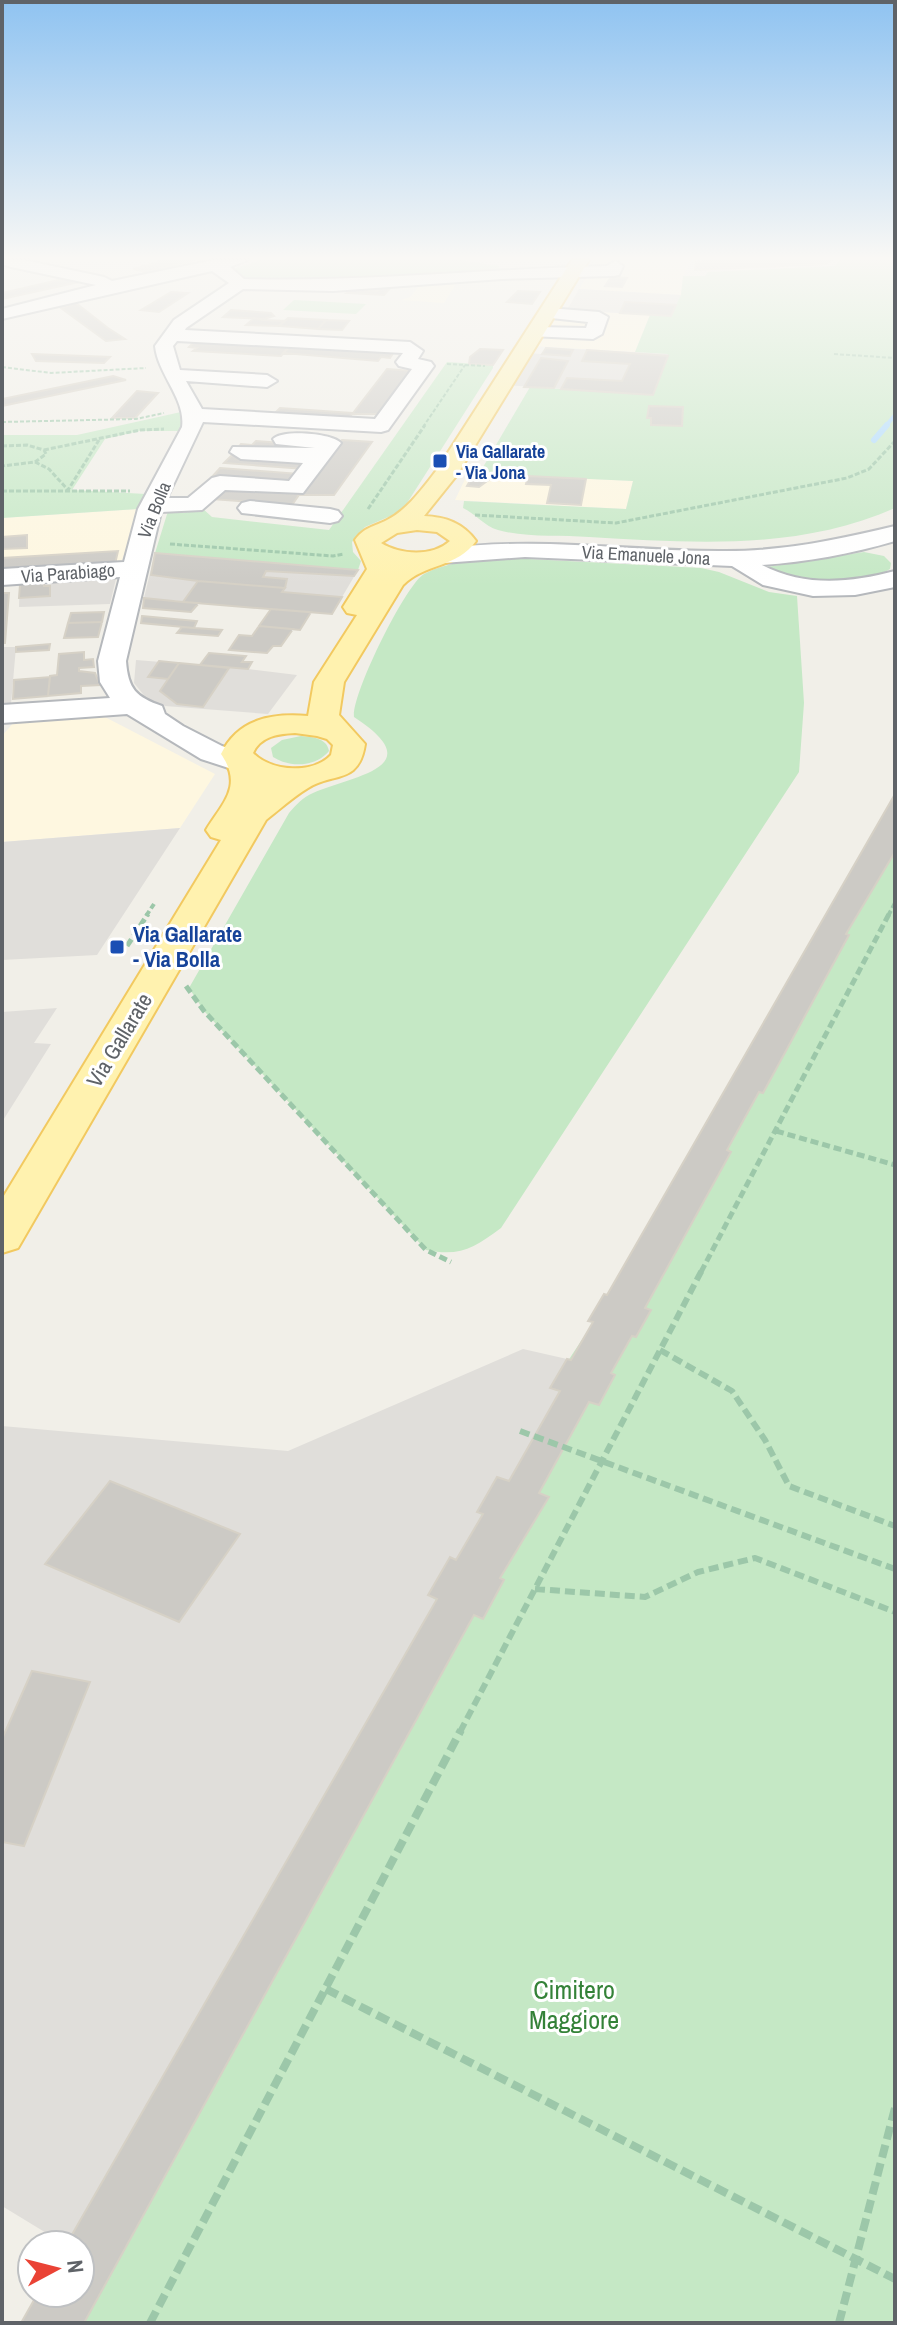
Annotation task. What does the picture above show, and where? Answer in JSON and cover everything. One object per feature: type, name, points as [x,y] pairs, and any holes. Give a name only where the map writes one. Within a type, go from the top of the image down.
[{"type":"main road","name":"Via Gallarate","points":[[2,1190],[249,787],[244,765],[237,754],[239,745],[247,737],[300,713],[316,677],[380,569],[368,540],[373,534],[396,525],[418,509],[445,475],[514,368]]},
{"type":"main road","name":"Via Gallarate","points":[[244,765],[271,776],[302,777],[330,770],[347,758],[349,744],[323,716],[329,682],[392,581],[402,571],[460,547],[463,541],[455,525],[440,509],[445,475]]},
{"type":"main road","points":[[396,525],[455,525]]},
{"type":"main road","points":[[375,551],[399,559],[436,558]]},
{"type":"main road","points":[[272,727],[311,725],[336,732]]},
{"type":"main road","name":"Via Gallarate","points":[[2,1237],[253,814],[302,777]]},
{"type":"street","points":[[169,368],[185,404]]},
{"type":"street","points":[[185,404],[381,426],[424,368]]},
{"type":"street","points":[[185,404],[274,393]]},
{"type":"street","points":[[185,404],[329,443],[292,488],[218,484],[197,503]]},
{"type":"street","name":"Via Bolla","points":[[185,404],[147,498],[112,661],[115,686],[132,705],[203,749],[244,765]]},
{"type":"street","points":[[234,459],[314,465]]},
{"type":"street","points":[[147,498],[330,516]]},
{"type":"street","name":"Via Emanuele Jona","points":[[455,525],[492,543],[555,551]]},
{"type":"street","name":"Via Emanuele Jona","points":[[436,558],[492,549],[737,559],[821,551],[895,533]]},
{"type":"street","points":[[869,541],[895,553]]},
{"type":"street","name":"Via Emanuele Jona","points":[[737,559],[757,576],[792,586],[889,588]]},
{"type":"street","name":"Via Parabiago","points":[[2,577],[134,569]]},
{"type":"street","points":[[2,714],[132,705],[205,729],[238,732],[272,727]]},
{"type":"path","points":[[14,368],[51,373],[137,368]]},
{"type":"path","points":[[362,518],[463,368]]},
{"type":"path","points":[[2,422],[136,419],[185,404]]},
{"type":"path","points":[[2,446],[27,445],[44,450],[140,430],[165,429]]},
{"type":"path","points":[[68,490],[100,439]]},
{"type":"path","points":[[455,525],[631,521],[847,478],[869,469],[895,441]]},
{"type":"path","points":[[2,466],[35,462],[46,454],[44,450]]},
{"type":"path","points":[[35,462],[60,478],[68,490]]},
{"type":"path","points":[[2,491],[68,490],[147,498]]},
{"type":"path","points":[[165,544],[333,556]]},
{"type":"path","points":[[267,550],[270,545]]},
{"type":"path","points":[[150,2323],[660,1350],[891,921],[895,903]]},
{"type":"path","points":[[127,946],[154,904]]},
{"type":"path","points":[[178,981],[189,988],[204,1011],[426,1250],[451,1262]]},
{"type":"path","points":[[776,1131],[895,1165]]},
{"type":"path","points":[[660,1350],[732,1391],[765,1440],[789,1486],[895,1526]]},
{"type":"path","points":[[520,1431],[895,1569]]},
{"type":"path","points":[[535,1589],[645,1597],[698,1572],[755,1558],[895,1612]]},
{"type":"path","points":[[325,1989],[895,2279]]},
{"type":"path","points":[[839,2323],[895,2108]]},
{"type":"shaded area","points":[[517,368],[663,368],[653,395],[506,385]]},
{"type":"shaded area","points":[[468,473],[633,481],[626,509],[455,500]]},
{"type":"shaded area","points":[[138,509],[137,521],[118,570],[2,578],[2,518]]},
{"type":"shaded area","points":[[155,553],[358,570],[332,614],[144,598]]},
{"type":"shaded area","points":[[118,570],[110,604],[19,607],[20,576]]},
{"type":"shaded area","points":[[2,647],[16,647],[11,704],[2,705]]},
{"type":"shaded area","points":[[136,660],[297,675],[268,714],[165,706],[147,699],[134,683]]},
{"type":"shaded area","points":[[103,716],[215,774],[180,828],[2,842],[2,736],[14,722]]},
{"type":"shaded area","points":[[180,828],[97,955],[2,960],[2,842]]},
{"type":"shaded area","points":[[57,1008],[34,1043],[51,1044],[2,1122],[2,1012]]},
{"type":"shaded area","points":[[523,1349],[567,1359],[551,1387],[560,1391],[509,1481],[478,1512],[483,1514],[456,1560],[429,1596],[437,1599],[75,2229],[40,2229],[2,2206],[2,1426],[288,1451]]},
{"type":"green space","points":[[442,368],[493,368],[402,511],[365,527],[352,542],[353,552],[361,561],[358,570],[155,553],[168,511],[183,513],[201,507],[212,517],[329,530]]},
{"type":"green space","points":[[663,368],[895,368],[895,508],[821,532],[783,538],[706,542],[509,533],[493,528],[463,508],[464,501],[626,509],[633,481],[479,474],[530,387],[653,395]]},
{"type":"green space","points":[[181,412],[181,431],[139,431],[105,439],[72,490],[146,494],[138,509],[2,518],[2,435],[77,435]]},
{"type":"green space","points":[[864,552],[884,556],[891,563],[890,569],[863,578],[827,582],[792,578],[767,567]]},
{"type":"green space","points":[[509,558],[701,568],[769,592],[797,596],[804,703],[799,772],[501,1228],[466,1249],[438,1252],[426,1250],[204,1011],[189,988],[289,813],[309,795],[365,774],[386,759],[386,748],[376,734],[354,717],[355,705],[381,641],[416,582],[424,574],[455,563]]},
{"type":"green space","points":[[301,736],[322,741],[329,751],[317,760],[302,764],[287,763],[273,757],[271,748],[282,740]]},
{"type":"green space","name":"Cimitero Maggiore","points":[[895,794],[895,2323],[21,2323],[29,2309],[96,2309],[96,2229],[75,2229],[436,1600],[428,1595],[450,1557],[457,1560],[482,1515],[477,1512],[509,1481],[560,1392],[550,1388],[593,1323],[588,1321],[604,1294],[607,1295]]},
{"type":"building","points":[[535,368],[564,368],[554,388],[524,387]]},
{"type":"building","points":[[628,368],[663,368],[653,395],[561,389],[567,378],[622,381]]},
{"type":"building","points":[[387,369],[415,371],[383,414],[352,414],[346,422],[271,417],[280,408],[353,413]]},
{"type":"building","points":[[113,376],[126,380],[2,406],[2,399]]},
{"type":"building","points":[[137,391],[158,393],[135,418],[112,418]]},
{"type":"building","points":[[649,406],[683,407],[682,426],[651,425],[651,418],[647,418]]},
{"type":"building","points":[[342,440],[372,442],[334,495],[299,495],[292,505],[210,499],[220,488],[301,494]]},
{"type":"building","points":[[256,441],[323,446],[316,455],[237,449],[241,444],[252,445]]},
{"type":"building","points":[[233,454],[312,459],[305,469],[224,463]]},
{"type":"building","points":[[220,468],[301,474],[293,484],[211,478]]},
{"type":"building","points":[[474,474],[494,476],[479,487],[467,486]]},
{"type":"building","points":[[528,476],[586,479],[581,505],[547,503],[551,485],[526,484]]},
{"type":"building","points":[[27,535],[27,548],[2,549],[2,537]]},
{"type":"building","points":[[118,551],[115,564],[2,571],[2,558]]},
{"type":"building","points":[[155,553],[358,570],[354,576],[266,571],[263,577],[287,579],[285,588],[198,581],[151,575]]},
{"type":"building","points":[[198,581],[285,588],[282,592],[342,597],[332,614],[183,602]]},
{"type":"building","points":[[44,583],[44,586],[50,586],[50,596],[19,598],[20,585]]},
{"type":"building","points":[[2,593],[9,593],[5,643],[2,643]]},
{"type":"building","points":[[144,598],[199,603],[191,612],[143,608]]},
{"type":"building","points":[[271,609],[311,612],[300,630],[259,626]]},
{"type":"building","points":[[104,612],[102,622],[68,623],[71,613]]},
{"type":"building","points":[[142,616],[197,621],[194,628],[141,623]]},
{"type":"building","points":[[102,622],[98,637],[64,638],[68,623]]},
{"type":"building","points":[[259,626],[293,629],[281,646],[273,646],[267,653],[229,650],[239,635],[252,636]]},
{"type":"building","points":[[182,627],[222,630],[218,636],[177,633]]},
{"type":"building","points":[[50,644],[49,650],[16,652],[16,647]]},
{"type":"building","points":[[84,652],[84,660],[93,659],[94,667],[79,668],[79,671],[95,673],[100,685],[81,686],[81,693],[48,696],[50,676],[57,675],[59,654]]},
{"type":"building","points":[[209,653],[246,656],[242,662],[252,662],[248,669],[200,665]]},
{"type":"building","points":[[159,661],[179,663],[168,679],[148,677]]},
{"type":"building","points":[[179,663],[229,668],[203,707],[177,704],[160,691]]},
{"type":"building","points":[[50,677],[48,696],[13,699],[14,680]]},
{"type":"building","points":[[895,794],[895,852],[846,934],[849,935],[763,1093],[759,1092],[727,1150],[731,1152],[645,1308],[651,1310],[611,1373],[615,1375],[599,1405],[589,1402],[539,1493],[549,1497],[500,1578],[504,1580],[483,1619],[474,1615],[96,2301],[96,2229],[75,2229],[437,1599],[428,1595],[450,1557],[456,1560],[483,1514],[477,1512],[497,1477],[509,1481],[560,1391],[550,1388],[567,1359],[571,1360],[593,1322],[588,1321],[604,1294],[607,1295]]},
{"type":"building","points":[[110,1481],[240,1534],[179,1622],[45,1564]]},
{"type":"building","points":[[32,1671],[90,1682],[24,1846],[2,1842],[2,1739]]},
{"type":"building","points":[[29,2309],[92,2309],[84,2323],[21,2323]]},
{"type":"waterway","points":[[885,427],[895,415]]},
{"type":"waterway","points":[[874,440],[887,425]]},
{"type":"place","name":"Via Gallarate - Via Jona","points":[[440,461]]},
{"type":"place","name":"Via Gallarate - Via Bolla","points":[[117,947]]}]
